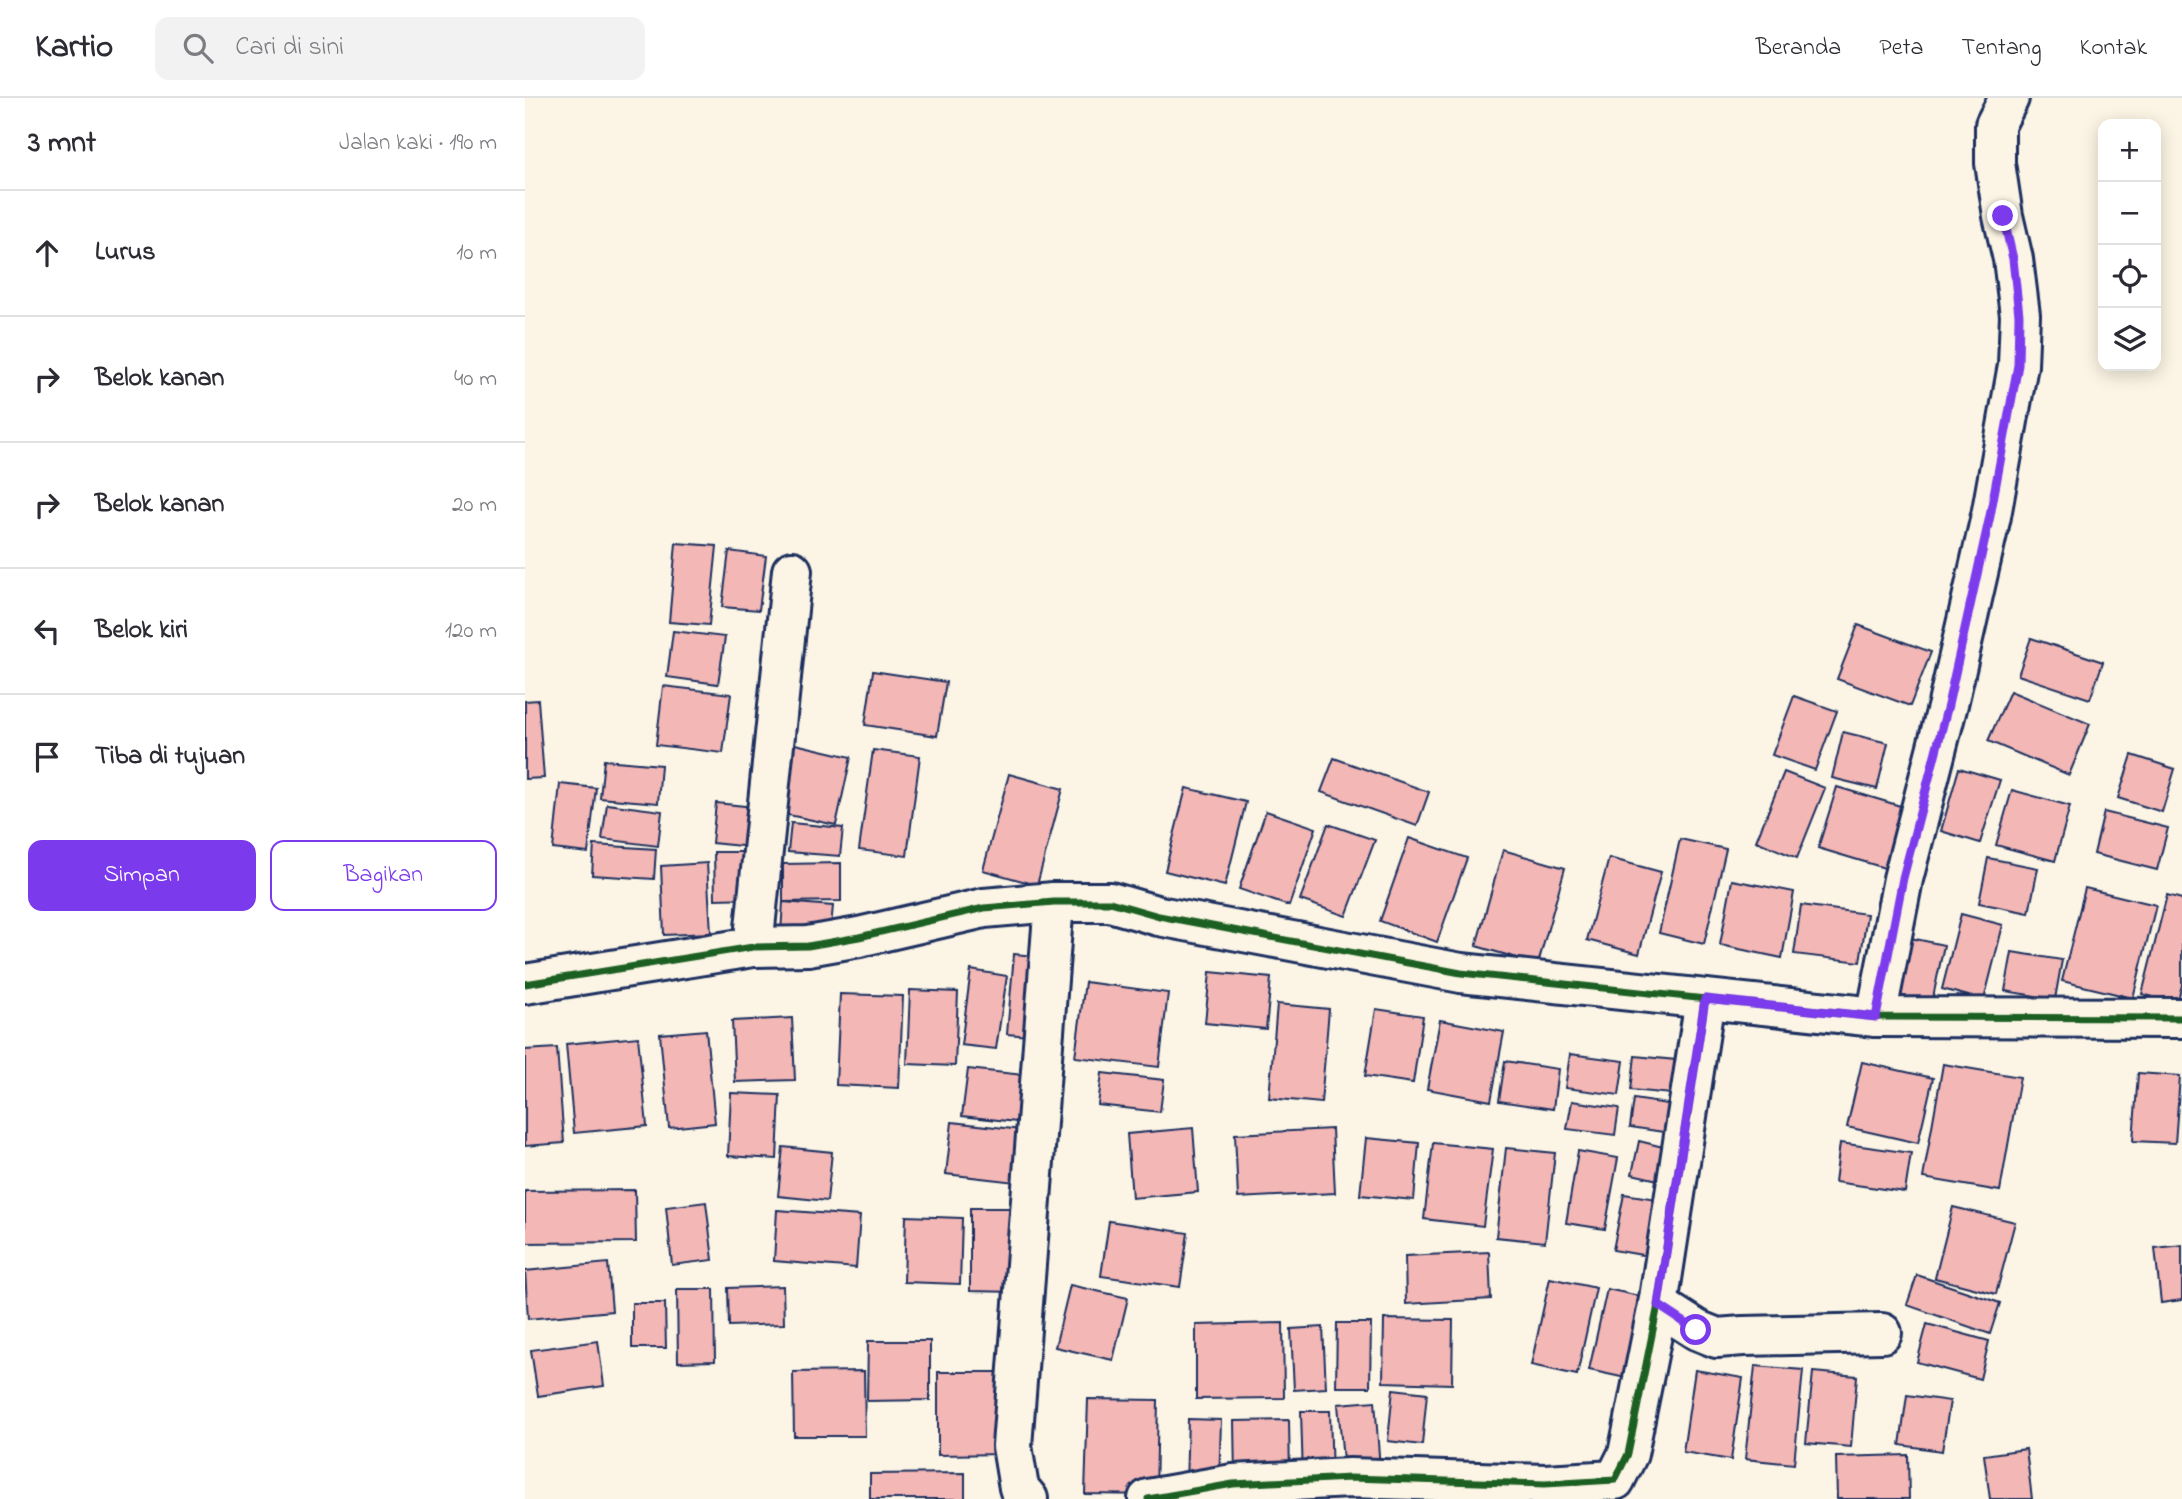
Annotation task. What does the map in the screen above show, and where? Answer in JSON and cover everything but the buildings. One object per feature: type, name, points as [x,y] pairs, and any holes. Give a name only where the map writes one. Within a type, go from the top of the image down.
[{"type":"street","points":[[1876,1017],[1903,878],[1948,705],[1990,516],[2018,365],[2019,315],[2015,270],[1995,163],[1995,125],[2009,98]]},
{"type":"street","points":[[753,947],[792,570]]},
{"type":"street","points":[[525,984],[753,947],[808,946],[984,908],[1054,902],[1110,902],[1159,916],[1461,973],[1876,1017],[2182,1018]]},
{"type":"street","points":[[1028,1499],[1019,1488],[1012,1446],[1054,902]]},
{"type":"street","points":[[1148,1499],[1233,1484],[1350,1478],[1545,1485],[1615,1479],[1628,1454],[1658,1305],[1705,999]]},
{"type":"street","points":[[1658,1305],[1696,1330],[1717,1338],[1882,1333]]},
{"type":"cycle path","points":[[525,984],[753,947],[808,946],[984,908],[1054,902],[1110,902],[1159,916],[1461,973],[1876,1017],[2182,1018]]},
{"type":"cycle path","points":[[1148,1499],[1233,1484],[1350,1478],[1545,1484],[1615,1480],[1628,1454],[1658,1305],[1705,999]]},
{"type":"route","points":[[1696,1330],[1658,1305],[1705,999],[1876,1017],[1903,878],[1948,705],[1990,516],[2018,365],[2019,315],[2013,259],[2003,216]]}]
